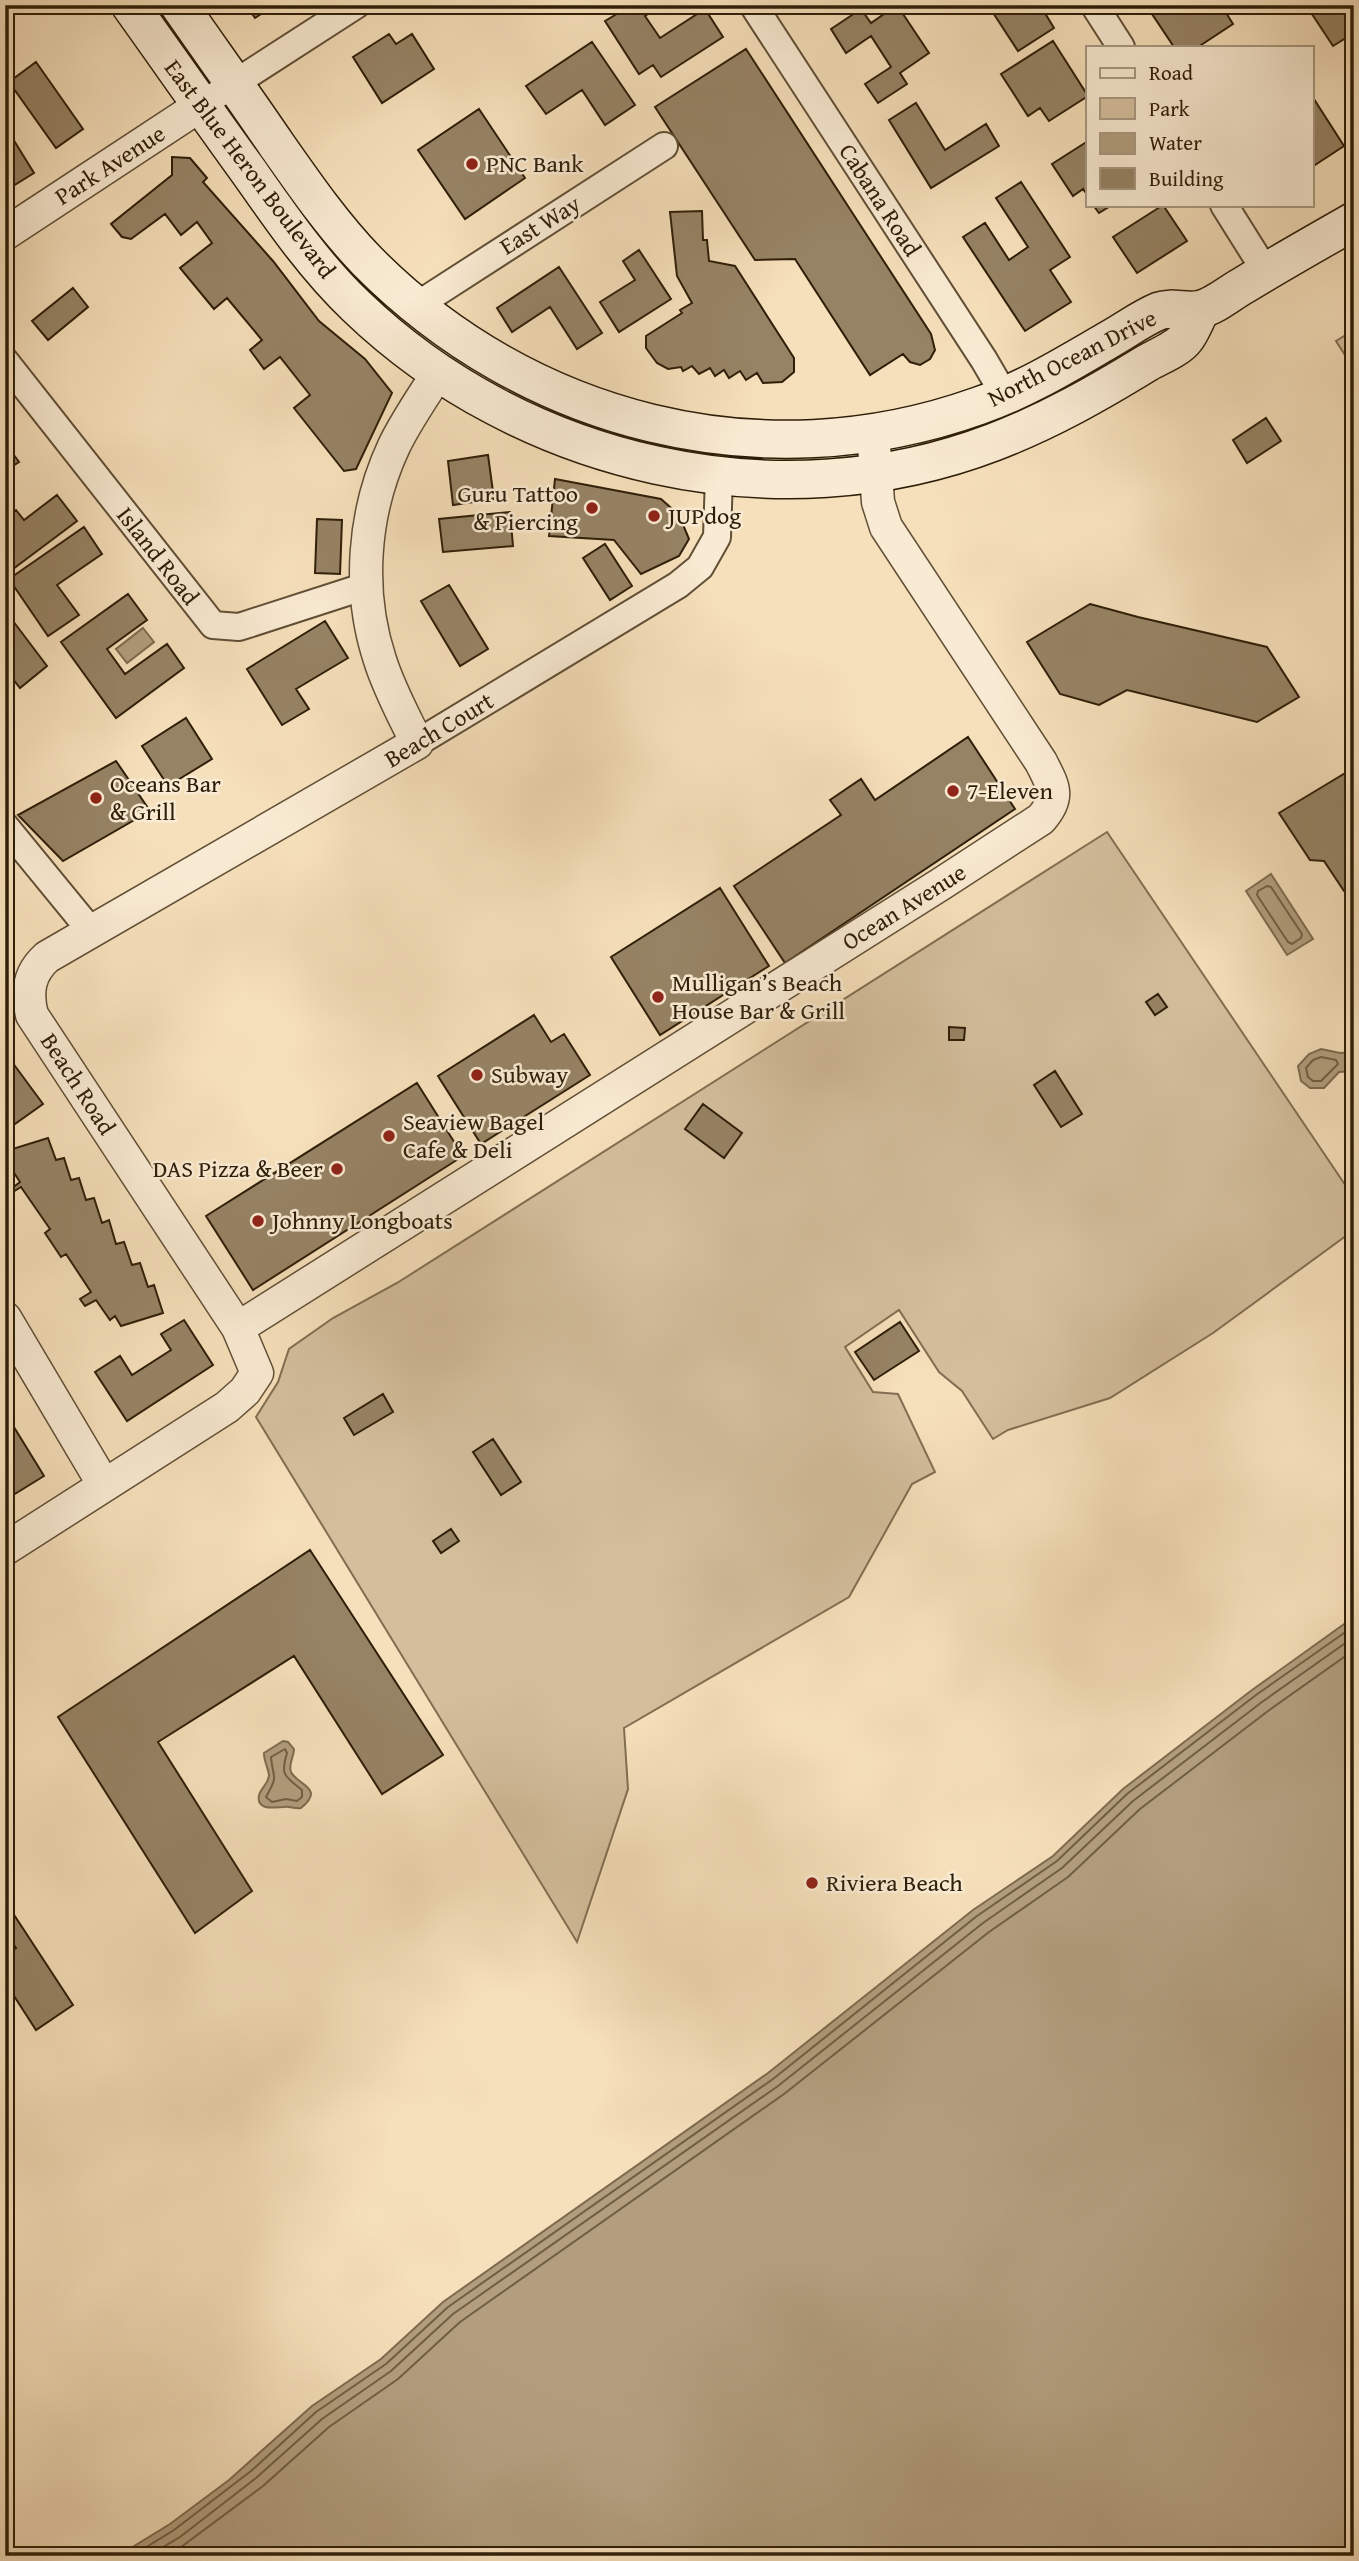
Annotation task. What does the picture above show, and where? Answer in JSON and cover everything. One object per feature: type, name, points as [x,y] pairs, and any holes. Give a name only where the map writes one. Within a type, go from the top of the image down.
[{"type":"main road","name":"East Blue Heron Boulevard","points":[[130,5],[296,238],[356,306],[384,332],[438,373],[496,406],[558,435],[636,461],[719,477]]},
{"type":"main road","name":"East Blue Heron Boulevard","points":[[179,5],[295,171],[352,244],[416,306],[472,346],[558,393],[622,416],[687,431],[736,438]]},
{"type":"main road","name":"North Ocean Drive","points":[[736,438],[818,438],[873,431],[943,417],[1005,396],[1162,310],[1201,309],[1354,221]]},
{"type":"main road","points":[[356,306],[392,314],[416,306]]},
{"type":"main road","name":"North Ocean Drive","points":[[719,477],[790,480],[876,473],[945,458],[983,446],[1058,415],[1184,341],[1201,309]]},
{"type":"main road","points":[[438,373],[449,364],[464,360],[518,373]]},
{"type":"street","name":"Park Avenue","points":[[5,234],[356,5]]},
{"type":"street","name":"Cabana Road","points":[[753,5],[1005,396]]},
{"type":"street","points":[[1094,5],[1120,46]]},
{"type":"street","name":"East Way","points":[[416,306],[664,146]]},
{"type":"street","points":[[1225,206],[1266,271]]},
{"type":"street","name":"Island Road","points":[[5,361],[213,625],[239,627],[366,586]]},
{"type":"street","points":[[417,743],[380,661],[371,623],[366,586],[366,559],[370,520],[380,482],[394,446],[438,373]]},
{"type":"street","name":"Ocean Avenue","points":[[238,1328],[1041,819],[1050,808],[1054,798],[1053,785],[886,527],[878,502],[873,431]]},
{"type":"street","name":"Beach Court","points":[[90,930],[417,743],[678,585],[700,567],[717,537],[719,477]]},
{"type":"street","points":[[5,826],[90,930]]},
{"type":"street","name":"Beach Road","points":[[90,930],[38,966],[29,988],[32,1015],[238,1328]]},
{"type":"street","points":[[5,1318],[104,1485]]},
{"type":"street","points":[[5,1549],[212,1416],[245,1391],[257,1373],[238,1328]]},
{"type":"green space","points":[[1354,330],[1354,369],[1336,341]]},
{"type":"green space","points":[[1107,832],[1354,1198],[1354,1230],[1213,1333],[1110,1398],[1008,1430],[993,1439],[962,1391],[939,1372],[899,1310],[845,1347],[873,1392],[898,1394],[935,1472],[912,1484],[849,1597],[624,1728],[628,1789],[577,1942],[256,1417],[278,1382],[289,1349],[333,1318],[397,1283]]},
{"type":"water","points":[[143,628],[154,642],[127,663],[116,649]]},
{"type":"water","points":[[1271,874],[1313,939],[1287,955],[1246,891]]},
{"type":"water","points":[[1321,1049],[1340,1053],[1354,1052],[1354,1071],[1339,1072],[1324,1088],[1310,1088],[1301,1081],[1298,1066],[1309,1054]]},
{"type":"water","points":[[1354,1617],[1354,2556],[118,2556],[170,2524],[229,2480],[312,2406],[381,2359],[443,2302],[768,2073],[973,1910],[1053,1856],[1123,1789],[1252,1690]]},
{"type":"water","points":[[283,1741],[288,1742],[294,1749],[291,1772],[310,1791],[311,1796],[301,1808],[267,1807],[259,1800],[269,1775],[264,1753]]},
{"type":"building","points":[[246,5],[275,5],[255,18]]},
{"type":"building","points":[[615,5],[662,5],[645,16],[660,38],[705,9],[723,37],[661,77],[653,65],[639,74],[605,21],[620,12]]},
{"type":"building","points":[[897,5],[929,53],[900,73],[907,84],[878,103],[865,84],[891,67],[871,36],[846,53],[831,29],[861,9],[871,23]]},
{"type":"building","points":[[988,5],[1040,5],[1054,28],[1018,51]]},
{"type":"building","points":[[1146,5],[1221,5],[1233,24],[1200,46],[1173,46]]},
{"type":"building","points":[[1306,5],[1354,5],[1354,33],[1333,46]]},
{"type":"building","points":[[389,34],[396,44],[412,34],[434,69],[382,103],[353,57]]},
{"type":"building","points":[[1053,41],[1086,93],[1086,97],[1049,121],[1040,108],[1028,116],[1001,74]]},
{"type":"building","points":[[592,42],[635,105],[605,125],[582,90],[546,114],[526,86]]},
{"type":"building","points":[[746,49],[931,334],[935,350],[930,359],[920,365],[910,362],[903,354],[870,375],[795,259],[755,260],[655,107]]},
{"type":"building","points":[[36,62],[83,129],[56,148],[9,82]]},
{"type":"building","points":[[1314,99],[1344,146],[1314,166]]},
{"type":"building","points":[[916,103],[945,150],[986,124],[999,146],[931,188],[889,120]]},
{"type":"building","name":"PNC Bank","points":[[479,109],[525,178],[465,219],[418,150]]},
{"type":"building","points":[[5,126],[34,173],[5,191]]},
{"type":"building","points":[[1086,142],[1086,193],[1083,189],[1073,196],[1052,164]]},
{"type":"building","points":[[172,157],[190,158],[207,178],[203,182],[273,261],[319,321],[365,359],[392,393],[356,469],[344,471],[294,408],[310,395],[280,357],[264,369],[250,350],[262,340],[227,298],[214,309],[180,268],[212,243],[197,222],[181,235],[165,214],[131,239],[122,237],[111,224],[172,175]]},
{"type":"building","points":[[1021,182],[1070,257],[1050,270],[1071,302],[1025,331],[963,237],[985,223],[1009,260],[1028,247],[996,198]]},
{"type":"building","points":[[1094,206],[1110,206],[1099,213]]},
{"type":"building","points":[[1164,206],[1187,241],[1137,273],[1113,237]]},
{"type":"building","points":[[702,211],[703,240],[707,240],[709,261],[735,266],[794,358],[794,372],[782,382],[763,383],[757,373],[746,380],[740,371],[729,378],[724,370],[715,376],[710,368],[699,374],[692,366],[683,371],[681,367],[668,369],[657,363],[646,348],[646,336],[682,313],[680,310],[692,303],[677,276],[670,212]]},
{"type":"building","points":[[639,250],[671,299],[619,332],[600,302],[635,280],[623,261]]},
{"type":"building","points":[[559,267],[602,333],[577,349],[550,307],[512,332],[497,308]]},
{"type":"building","points":[[73,288],[88,307],[48,340],[32,321]]},
{"type":"building","points":[[1266,418],[1281,441],[1247,463],[1233,440]]},
{"type":"building","points":[[5,443],[19,462],[5,471]]},
{"type":"building","points":[[488,455],[494,499],[453,505],[448,461]]},
{"type":"building","points":[[555,479],[661,499],[679,515],[689,539],[679,556],[641,574],[614,540],[549,536]]},
{"type":"building","points":[[57,495],[77,521],[5,575],[5,518],[16,510],[24,520]]},
{"type":"building","points":[[510,512],[513,546],[443,552],[439,519]]},
{"type":"building","points":[[317,519],[342,520],[340,574],[315,573]]},
{"type":"building","points":[[84,527],[102,554],[57,585],[79,615],[48,636],[9,579]]},
{"type":"building","points":[[605,544],[632,586],[610,600],[583,558]]},
{"type":"building","points":[[449,585],[488,649],[460,666],[421,601]]},
{"type":"building","points":[[128,594],[147,620],[107,649],[125,674],[167,644],[184,668],[116,718],[61,642]]},
{"type":"building","points":[[1090,604],[1267,647],[1299,697],[1257,722],[1127,690],[1099,705],[1060,694],[1027,642]]},
{"type":"building","points":[[10,617],[47,666],[20,688],[5,669],[5,620]]},
{"type":"building","points":[[325,621],[348,658],[296,689],[309,709],[282,725],[247,669]]},
{"type":"building","points":[[186,718],[212,759],[168,786],[142,746]]},
{"type":"building","points":[[968,737],[1015,809],[785,963],[734,886],[841,815],[830,800],[861,779],[875,800]]},
{"type":"building","points":[[116,761],[150,811],[63,861],[18,815]]},
{"type":"building","points":[[1352,769],[1354,897],[1344,891],[1324,861],[1310,860],[1279,813]]},
{"type":"building","points":[[720,888],[769,966],[660,1035],[611,957]]},
{"type":"building","points":[[1158,994],[1167,1007],[1155,1015],[1146,1002]]},
{"type":"building","points":[[534,1015],[551,1042],[564,1034],[590,1075],[481,1144],[438,1076]]},
{"type":"building","points":[[949,1027],[965,1028],[964,1040],[949,1040]]},
{"type":"building","points":[[15,1066],[43,1104],[5,1131],[5,1091],[9,1089],[5,1084],[5,1073]]},
{"type":"building","points":[[1055,1071],[1082,1114],[1061,1127],[1034,1085]]},
{"type":"building","points":[[417,1083],[463,1156],[253,1290],[206,1216]]},
{"type":"building","points":[[703,1104],[742,1133],[724,1158],[685,1129]]},
{"type":"building","points":[[48,1138],[56,1160],[64,1158],[71,1180],[79,1178],[86,1200],[94,1198],[102,1223],[109,1220],[116,1244],[124,1242],[132,1265],[140,1263],[148,1287],[154,1285],[163,1313],[121,1326],[115,1316],[110,1320],[96,1300],[85,1306],[80,1299],[91,1292],[66,1254],[61,1257],[45,1233],[50,1229],[21,1187],[13,1192],[11,1189],[20,1182],[7,1162],[11,1159],[6,1151]]},
{"type":"building","points":[[184,1320],[213,1365],[127,1421],[95,1372],[120,1356],[132,1375],[171,1350],[161,1334]]},
{"type":"building","points":[[900,1322],[919,1351],[874,1380],[855,1352]]},
{"type":"building","points":[[383,1394],[393,1412],[354,1435],[344,1418]]},
{"type":"building","points":[[9,1419],[44,1476],[5,1500],[5,1421]]},
{"type":"building","points":[[493,1439],[521,1482],[501,1495],[473,1452]]},
{"type":"building","points":[[451,1529],[459,1541],[441,1553],[433,1541]]},
{"type":"building","points":[[310,1550],[443,1755],[382,1794],[294,1656],[158,1742],[252,1891],[195,1933],[58,1717]]},
{"type":"building","points":[[5,1901],[73,2005],[36,2030],[5,1982],[5,1956],[16,1948],[5,1931]]},
{"type":"place","name":"PNC Bank","points":[[472,164]]},
{"type":"place","name":"Guru Tattoo & Piercing","points":[[592,508]]},
{"type":"place","name":"JUPdog","points":[[654,516]]},
{"type":"place","name":"7-Eleven","points":[[953,791]]},
{"type":"place","name":"Oceans Bar & Grill","points":[[96,798]]},
{"type":"place","name":"Mulligan’s Beach House Bar & Grill","points":[[658,997]]},
{"type":"place","name":"Subway","points":[[477,1075]]},
{"type":"place","name":"Seaview Bagel Cafe & Deli","points":[[389,1136]]},
{"type":"place","name":"DAS Pizza & Beer","points":[[337,1169]]},
{"type":"place","name":"Johnny Longboats","points":[[258,1221]]},
{"type":"place","name":"Riviera Beach","points":[[812,1883]]}]
